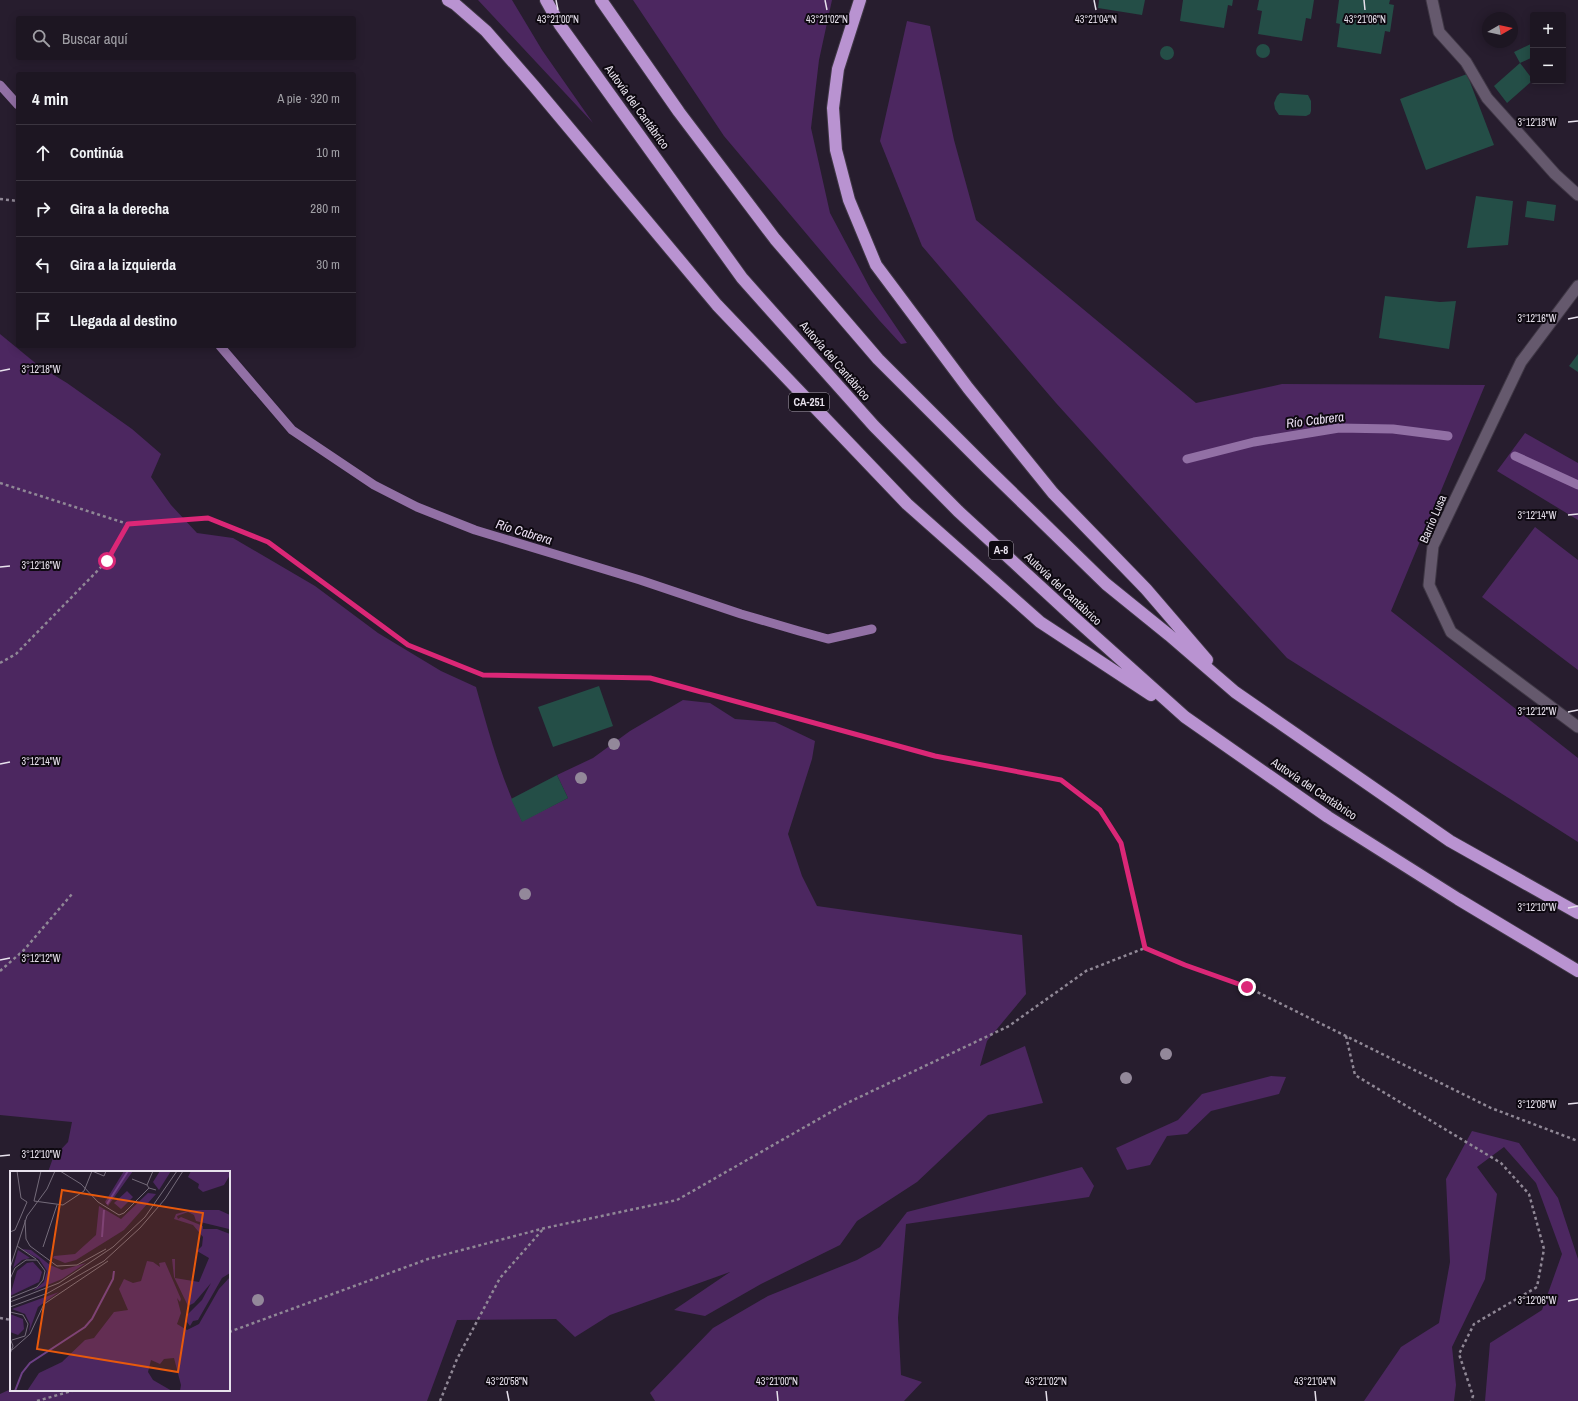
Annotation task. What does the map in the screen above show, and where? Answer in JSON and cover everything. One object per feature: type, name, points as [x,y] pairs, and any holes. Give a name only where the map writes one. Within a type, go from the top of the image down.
[{"type":"highway","name":"CA-251","points":[[448,0],[455,4],[486,31],[534,86],[717,305],[907,504],[1040,622],[1185,717]]},
{"type":"highway","name":"Autovía del Cantábrico","points":[[546,0],[560,25],[742,278],[874,426],[964,516],[1075,619],[1185,717],[1335,821],[1458,900],[1578,970]]},
{"type":"highway","points":[[601,0],[679,112],[775,239],[878,359],[1106,584],[1169,635],[1235,692],[1450,841],[1578,914]]},
{"type":"highway","points":[[860,0],[838,69],[833,108],[836,150],[849,200],[876,264],[968,388],[1053,493],[1146,589],[1235,692]]},
{"type":"street","points":[[1432,0],[1439,32],[1466,62],[1487,98],[1555,174],[1578,195]]},
{"type":"street","name":"Barrio Lusa","points":[[1578,286],[1521,362],[1433,546],[1429,585],[1451,632],[1578,727]]},
{"type":"path","points":[[0,198],[16,201]]},
{"type":"path","points":[[0,483],[128,524],[208,518],[268,542],[408,645],[483,675],[650,678],[935,756],[1061,780],[1100,810],[1121,843],[1145,948]]},
{"type":"path","points":[[0,663],[16,654],[107,561],[128,524]]},
{"type":"path","points":[[0,971],[24,950],[72,894]]},
{"type":"path","points":[[230,1332],[428,1259],[545,1228],[677,1200],[845,1104],[1009,1026],[1086,971],[1145,948],[1185,965],[1247,987],[1491,1108],[1578,1141]]},
{"type":"path","points":[[1346,1036],[1355,1075],[1501,1163],[1529,1194],[1544,1249],[1537,1287],[1474,1324],[1459,1354],[1473,1396],[1471,1401]]},
{"type":"path","points":[[440,1401],[456,1359],[500,1278],[545,1228]]},
{"type":"path","points":[[0,1318],[10,1320]]},
{"type":"path","points":[[37,1401],[72,1391]]},
{"type":"shaded area","points":[[478,0],[512,0],[542,50],[593,123]]},
{"type":"shaded area","points":[[633,0],[832,0],[819,60],[811,128],[830,213],[871,290],[907,343],[901,344],[879,320],[724,136]]},
{"type":"shaded area","points":[[907,21],[930,26],[954,140],[976,220],[1196,403],[1282,384],[1485,385],[1391,611],[1578,758],[1578,842],[1287,658],[1056,403],[922,246],[880,141]]},
{"type":"shaded area","points":[[0,334],[39,366],[67,383],[132,429],[161,454],[151,477],[171,505],[197,533],[233,538],[315,586],[378,633],[441,671],[476,687],[502,772],[522,821],[568,798],[557,775],[593,758],[630,731],[683,700],[710,703],[735,719],[775,722],[815,741],[812,759],[788,834],[802,876],[817,906],[1022,935],[1026,994],[987,1041],[980,1066],[1025,1046],[1043,1103],[988,1115],[917,1182],[857,1221],[840,1245],[761,1284],[705,1316],[674,1310],[730,1272],[610,1315],[575,1337],[556,1319],[457,1320],[427,1401],[0,1401],[0,1394],[10,1389],[10,1391],[230,1391],[230,1171],[48,1171],[53,1158],[68,1142],[72,1122],[0,1115]]},
{"type":"shaded area","points":[[1525,433],[1578,463],[1578,520],[1497,471]]},
{"type":"shaded area","points":[[1535,527],[1578,560],[1578,670],[1482,597]]},
{"type":"shaded area","points":[[1271,1076],[1286,1077],[1279,1094],[1211,1111],[1187,1134],[1167,1136],[1150,1165],[1127,1170],[1116,1148],[1178,1120],[1202,1094]]},
{"type":"shaded area","points":[[1472,1131],[1519,1143],[1558,1198],[1578,1259],[1578,1401],[1485,1401],[1490,1343],[1542,1310],[1562,1254],[1536,1183],[1504,1147],[1477,1167],[1497,1194],[1485,1279],[1452,1347],[1456,1385],[1454,1401],[1364,1401],[1401,1347],[1439,1323],[1450,1262],[1446,1179]]},
{"type":"shaded area","points":[[1082,1167],[1094,1186],[1089,1197],[906,1224],[898,1318],[901,1375],[922,1382],[904,1401],[655,1401],[650,1393],[713,1328],[768,1296],[857,1260],[880,1247],[907,1212]]},
{"type":"building","points":[[1099,0],[1145,0],[1142,15],[1098,8]]},
{"type":"building","points":[[1183,0],[1233,0],[1232,6],[1228,5],[1224,28],[1180,21]]},
{"type":"building","points":[[1259,0],[1314,0],[1311,19],[1306,18],[1302,41],[1258,34],[1262,11],[1257,10]]},
{"type":"building","points":[[1339,0],[1390,0],[1389,4],[1394,5],[1390,32],[1385,31],[1381,54],[1337,47],[1340,24],[1336,23]]},
{"type":"building","points":[[1263,44],[1268,46],[1270,51],[1268,56],[1263,58],[1258,56],[1256,51],[1258,46]]},
{"type":"building","points":[[1530,44],[1530,58],[1520,63],[1514,52]]},
{"type":"building","points":[[1167,46],[1172,48],[1174,53],[1172,58],[1167,60],[1162,58],[1160,53],[1162,48]]},
{"type":"building","points":[[1520,63],[1530,76],[1530,83],[1507,103],[1494,86]]},
{"type":"building","points":[[1467,74],[1494,145],[1426,170],[1400,99]]},
{"type":"building","points":[[1280,93],[1308,95],[1311,101],[1310,114],[1306,116],[1279,115],[1275,109],[1274,103]]},
{"type":"building","points":[[1476,196],[1513,201],[1508,245],[1467,248]]},
{"type":"building","points":[[1527,201],[1556,205],[1554,221],[1525,217]]},
{"type":"building","points":[[1385,296],[1440,302],[1456,301],[1449,349],[1379,338]]},
{"type":"building","points":[[1578,354],[1578,372],[1569,366]]},
{"type":"building","points":[[599,686],[613,726],[553,747],[538,707]]},
{"type":"building","points":[[557,775],[568,798],[522,822],[511,799]]},
{"type":"waterway","name":"Río Cabrera","points":[[0,85],[16,103]]},
{"type":"waterway","name":"Río Cabrera","points":[[222,348],[292,430],[374,485],[417,507],[475,530],[640,580],[741,614],[828,639],[872,629]]},
{"type":"waterway","name":"Río Cabrera","points":[[1187,459],[1254,442],[1339,428],[1393,429],[1448,436]]},
{"type":"waterway","name":"Río Cabrera","points":[[1515,456],[1578,485]]},
{"type":"route","points":[[107,561],[128,524],[208,518],[268,542],[408,645],[483,675],[650,678],[935,756],[1061,780],[1100,810],[1121,843],[1145,948],[1185,965],[1247,987]]}]
